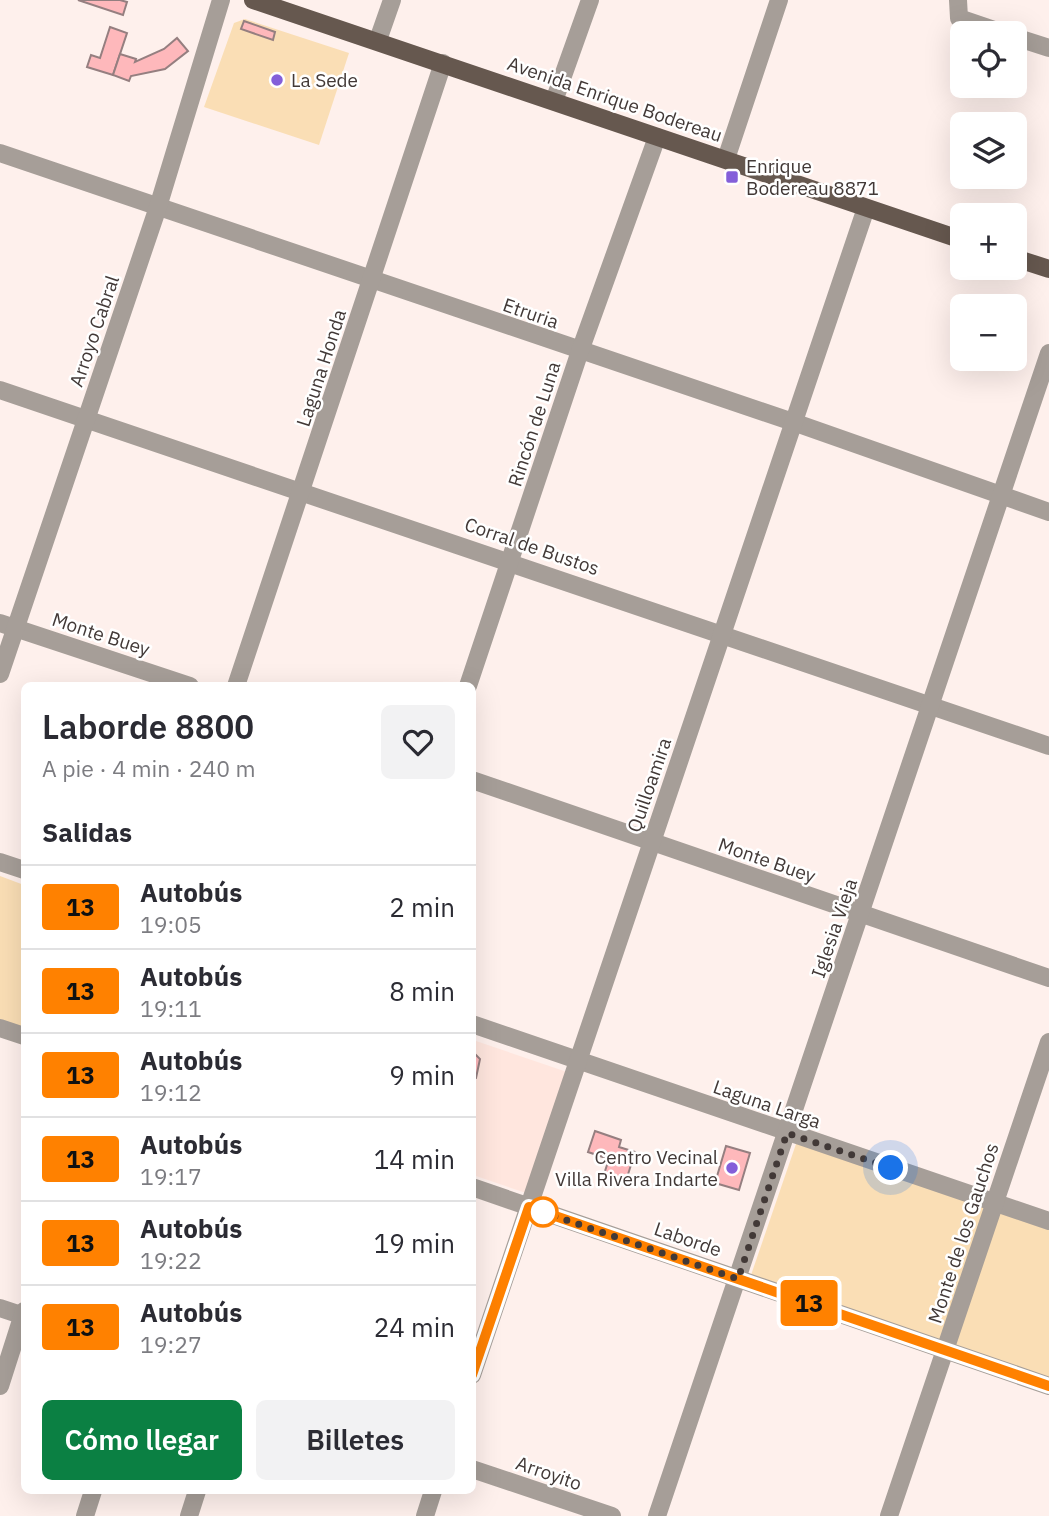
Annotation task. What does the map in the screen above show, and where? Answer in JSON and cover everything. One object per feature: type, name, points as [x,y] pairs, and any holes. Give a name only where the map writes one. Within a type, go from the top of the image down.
[{"type":"main road","name":"Avenida Enrique Bodereau","points":[[253,0],[950,236]]},
{"type":"main road","points":[[1027,262],[1049,269]]},
{"type":"street","name":"Arroyo Cabral","points":[[0,674],[8,625],[86,420],[158,207],[221,0]]},
{"type":"street","points":[[377,40],[392,0]]},
{"type":"street","points":[[554,101],[590,0]]},
{"type":"street","points":[[726,159],[779,0]]},
{"type":"street","points":[[958,0],[959,18],[968,21]]},
{"type":"street","points":[[1027,41],[1049,48]]},
{"type":"street","name":"Laguna Honda","points":[[237,682],[443,63]]},
{"type":"street","name":"Rincón de Luna","points":[[469,682],[580,351],[657,137]]},
{"type":"street","name":"Etruria","points":[[0,153],[793,422],[1049,512]]},
{"type":"street","name":"Quilloamira","points":[[476,1363],[866,208]]},
{"type":"street","name":"Iglesia Vieja","points":[[657,1516],[1049,353]]},
{"type":"street","name":"Corral de Bustos","points":[[0,390],[510,560],[1049,746]]},
{"type":"street","name":"Monte Buey","points":[[8,625],[178,682]]},
{"type":"street","name":"Monte Buey","points":[[476,781],[1049,978]]},
{"type":"street","points":[[0,862],[21,869]]},
{"type":"street","name":"Laguna Larga","points":[[476,1025],[1049,1222]]},
{"type":"street","points":[[0,1028],[21,1035]]},
{"type":"street","name":"Monte de los Gauchos","points":[[890,1516],[1049,1042]]},
{"type":"street","name":"Laborde","points":[[476,1188],[1049,1386]]},
{"type":"street","points":[[0,1308],[21,1313]]},
{"type":"street","points":[[0,1386],[21,1323]]},
{"type":"street","name":"Arroyito","points":[[476,1470],[612,1516]]},
{"type":"street","points":[[85,1516],[92,1494]]},
{"type":"street","points":[[189,1516],[196,1494]]},
{"type":"street","points":[[425,1516],[432,1494]]},
{"type":"shaded area","name":"La Sede","points":[[245,19],[349,53],[319,145],[204,107],[234,23]]},
{"type":"shaded area","points":[[0,876],[21,884],[21,1030],[0,1023]]},
{"type":"shaded area","points":[[476,1041],[567,1072],[526,1193],[476,1176]]},
{"type":"shaded area","points":[[797,1141],[989,1208],[942,1344],[750,1278]]},
{"type":"shaded area","points":[[999,1210],[1049,1227],[1049,1382],[951,1348]]},
{"type":"building","points":[[78,0],[120,0],[127,2],[123,15]]},
{"type":"building","points":[[244,21],[275,32],[273,40],[241,29]]},
{"type":"building","points":[[110,27],[127,33],[113,75],[87,67],[91,55],[100,58]]},
{"type":"building","points":[[177,38],[188,51],[165,69],[131,76],[129,81],[113,75],[120,54],[136,59],[135,62],[164,49]]},
{"type":"building","points":[[476,1055],[480,1059],[476,1078]]},
{"type":"building","points":[[595,1131],[621,1140],[619,1147],[635,1152],[625,1184],[603,1177],[609,1159],[588,1152]]},
{"type":"building","name":"Centro Vecinal Villa Rivera Indarte","points":[[726,1146],[750,1153],[739,1190],[715,1183]]},
{"type":"bus line","name":"13","points":[[476,1363],[529,1207],[1049,1386]]},
{"type":"place","name":"La Sede","points":[[277,80]]},
{"type":"place","name":"Enrique Bodereau 8871","points":[[732,177]]},
{"type":"place","name":"Centro Vecinal Villa Rivera Indarte","points":[[732,1168]]},
{"type":"route","points":[[543,1212],[738,1279],[787,1133],[891,1168]]}]
